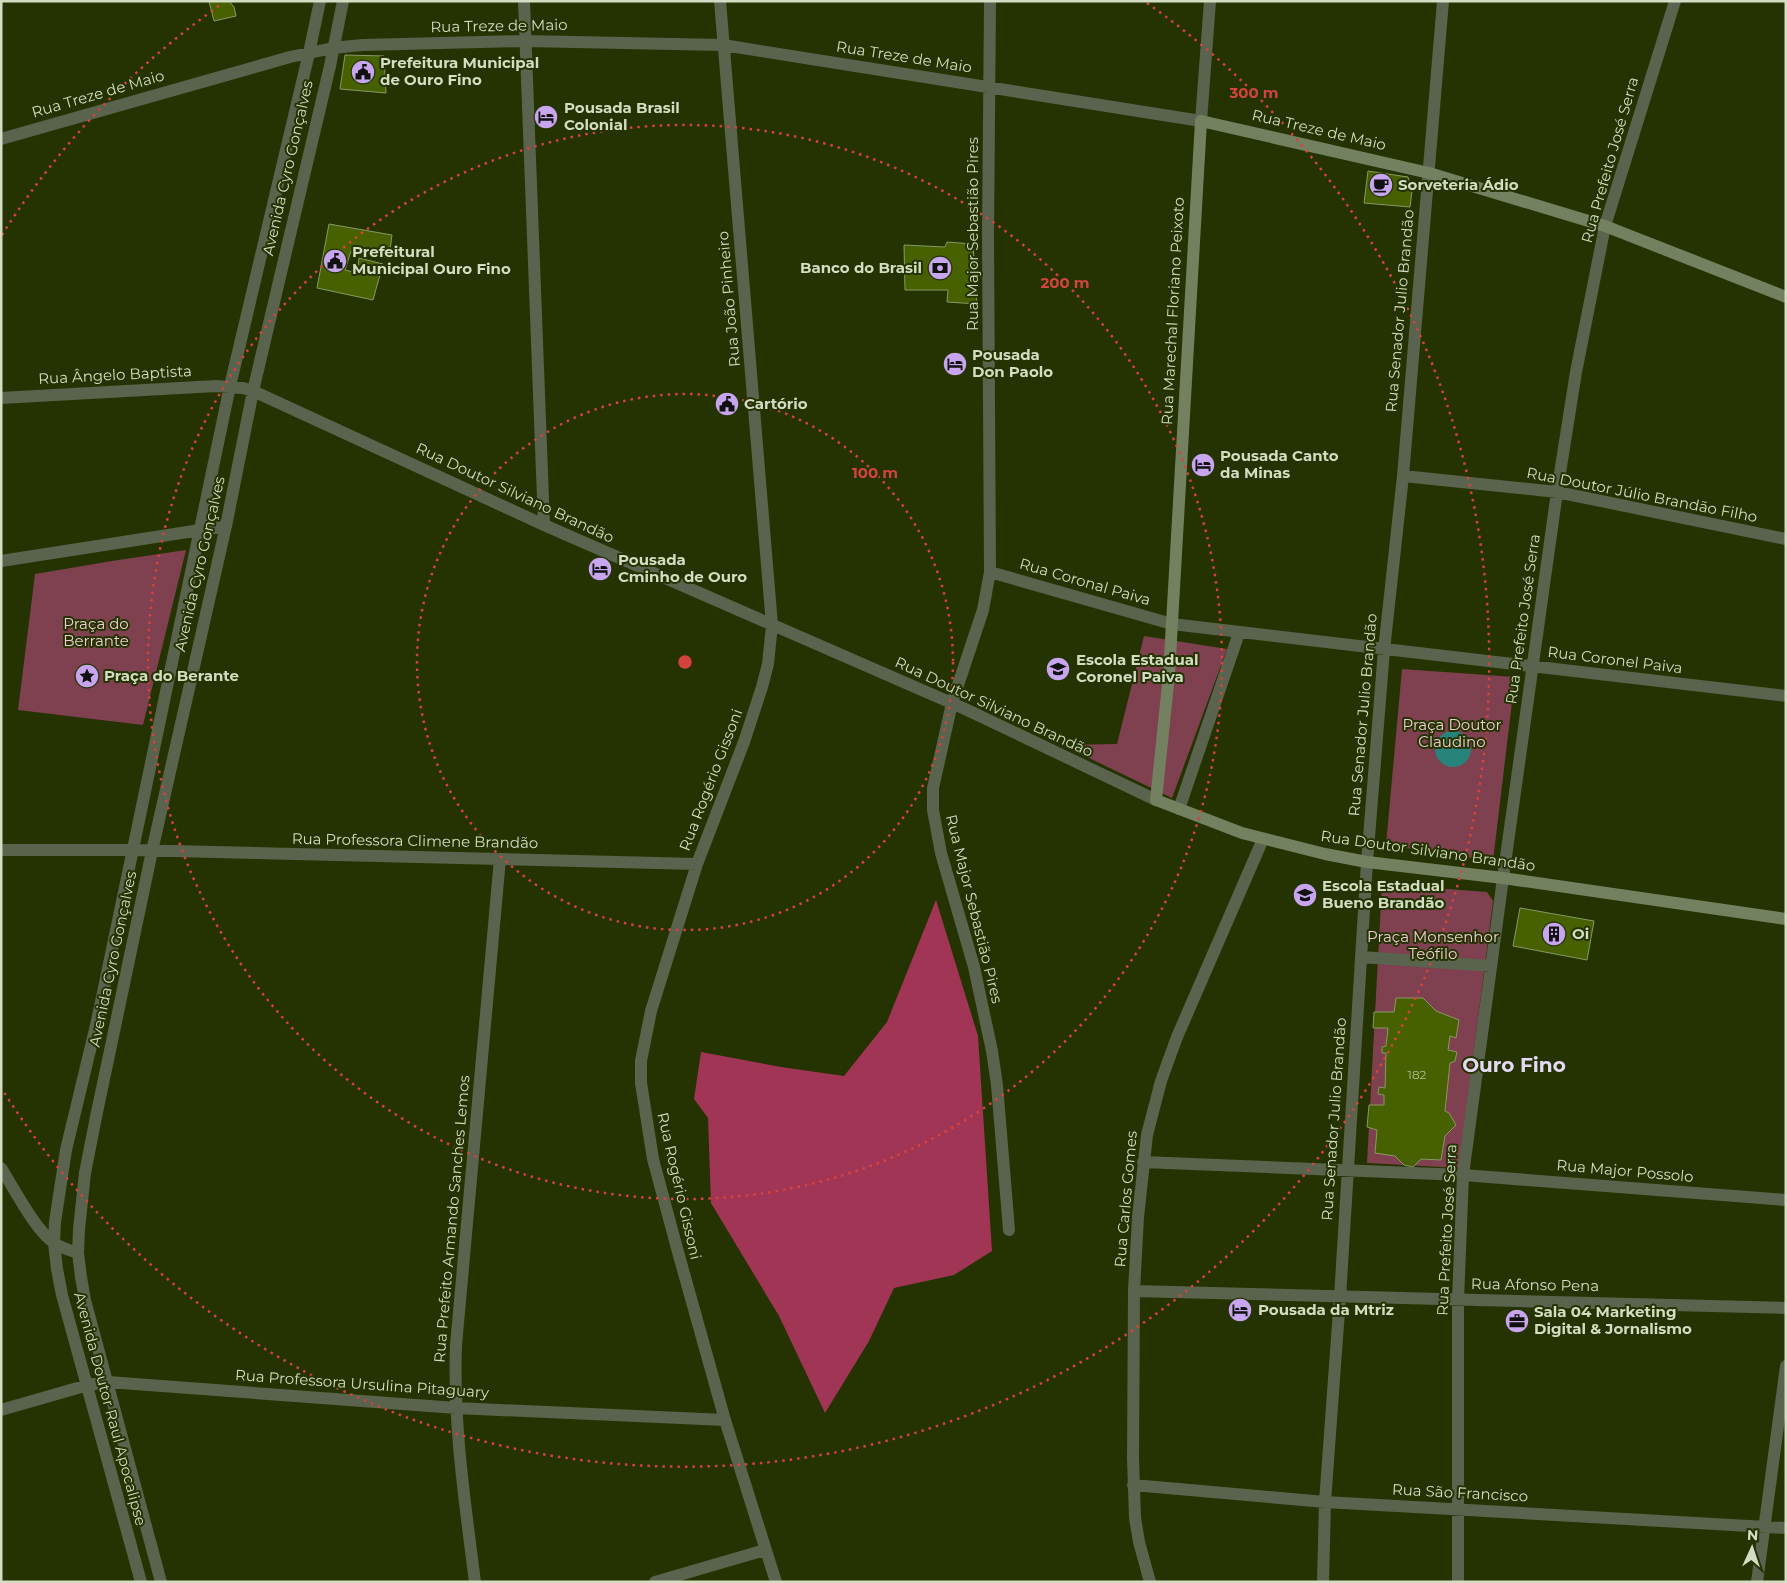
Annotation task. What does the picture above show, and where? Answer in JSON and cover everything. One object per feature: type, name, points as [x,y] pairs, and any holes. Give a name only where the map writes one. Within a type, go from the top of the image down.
[{"type":"street","name":"Avenida Cyro Gonçalves","points":[[54,1243],[58,1195],[66,1150],[97,1021],[230,386],[320,1]]},
{"type":"street","name":"Avenida Cyro Gonçalves","points":[[78,1253],[81,1201],[86,1173],[152,851],[226,526],[253,391],[343,1]]},
{"type":"street","points":[[524,1],[544,526]]},
{"type":"street","name":"Rua João Pinheiro","points":[[720,1],[772,625]]},
{"type":"street","name":"Rua Major Sebastião Pires","points":[[990,1],[988,235],[990,572],[983,610],[952,703],[933,788],[932,810],[940,853],[974,967],[992,1051],[998,1094],[1008,1230]]},
{"type":"street","name":"Rua Marechal Floriano Peixoto","points":[[1156,800],[1169,675],[1201,121],[1210,1]]},
{"type":"street","name":"Rua Senador Julio Brandão","points":[[1323,1582],[1325,1502],[1340,1297],[1367,862],[1384,650],[1402,476],[1443,1]]},
{"type":"street","name":"Rua Prefeito José Serra","points":[[1458,1582],[1458,1300],[1462,1175],[1532,666],[1576,372],[1605,226],[1674,1]]},
{"type":"street","name":"Rua Treze de Maio","points":[[1,139],[309,52],[333,48],[362,45],[525,41],[723,45],[1201,121],[1429,173],[1605,226],[1786,297]]},
{"type":"street","name":"Rua Doutor Silviano Brandão","points":[[230,386],[253,391],[544,526],[952,703],[1156,800],[1263,839],[1367,862],[1503,878],[1786,919]]},
{"type":"street","name":"Rua Ângelo Baptista","points":[[1,398],[230,386]]},
{"type":"street","name":"Rua Doutor Júlio Brandão Filho","points":[[1402,476],[1557,492],[1786,539]]},
{"type":"street","points":[[1,561],[226,526]]},
{"type":"street","name":"Rua Coronal Paiva","points":[[990,572],[1172,624]]},
{"type":"street","name":"Rua Coronel Paiva","points":[[1172,624],[1786,696]]},
{"type":"street","name":"Rua Rogério Gissoni","points":[[772,625],[768,664],[762,687],[744,742],[696,864],[651,1011],[641,1060],[641,1083],[653,1159],[725,1420],[776,1582]]},
{"type":"street","points":[[1179,809],[1239,633]]},
{"type":"street","name":"Rua Carlos Gomes","points":[[1150,1582],[1139,1542],[1133,1485],[1134,1291],[1143,1162],[1153,1107],[1177,1037],[1263,839]]},
{"type":"street","name":"Rua Professora Climene Brandão","points":[[1,850],[133,850],[696,864]]},
{"type":"street","name":"Rua Prefeito Armando Sanches Lemos","points":[[475,1582],[461,1473],[456,1408],[456,1344],[500,859]]},
{"type":"street","points":[[1361,957],[1491,966]]},
{"type":"street","points":[[97,1021],[116,1025]]},
{"type":"street","points":[[1143,1162],[1462,1175]]},
{"type":"street","points":[[1,1168],[36,1222],[54,1243],[78,1253]]},
{"type":"street","name":"Rua Major Possolo","points":[[1462,1175],[1786,1200]]},
{"type":"street","name":"Avenida Doutor Raul Apocalipse","points":[[54,1243],[62,1295],[141,1582]]},
{"type":"street","name":"Avenida Doutor Raul Apocalipse","points":[[78,1253],[85,1300],[161,1582]]},
{"type":"street","name":"Rua Afonso Pena","points":[[1134,1291],[1786,1308]]},
{"type":"street","points":[[1756,1582],[1786,1366]]},
{"type":"street","name":"Rua Professora Ursulina Pitaguary","points":[[1,1410],[88,1385],[108,1382],[456,1408],[725,1420]]},
{"type":"street","name":"Rua São Francisco","points":[[1133,1485],[1325,1502],[1786,1528]]},
{"type":"street","points":[[129,1539],[148,1534]]},
{"type":"street","points":[[655,1582],[765,1550]]},
{"type":"green space","name":"Praça do Berrante","points":[[186,550],[143,725],[18,710],[35,574]]},
{"type":"green space","points":[[1144,636],[1227,649],[1172,798],[1062,745],[1117,744]]},
{"type":"green space","name":"Praça Doutor Claudino","points":[[1402,669],[1515,677],[1493,861],[1386,845]]},
{"type":"green space","name":"Praça Monsenhor Teófilo","points":[[1382,884],[1487,892],[1493,901],[1459,1168],[1367,1163]]},
{"type":"shaded area","points":[[936,900],[978,1036],[992,1251],[954,1275],[894,1288],[869,1341],[825,1413],[779,1316],[711,1203],[708,1118],[694,1099],[701,1052],[781,1067],[844,1076],[887,1022]]},
{"type":"water","points":[[1453,731],[1460,732],[1466,736],[1470,742],[1470,756],[1466,762],[1460,766],[1453,767],[1446,766],[1440,762],[1436,756],[1435,749],[1436,742],[1440,736],[1446,732]]},
{"type":"building","points":[[209,1],[229,1],[234,7],[236,16],[214,21]]},
{"type":"building","name":"Prefeitura Municipal de Ouro Fino","points":[[345,55],[384,56],[386,93],[340,89]]},
{"type":"building","points":[[1368,171],[1408,177],[1412,191],[1410,207],[1364,203]]},
{"type":"building","name":"Prefeitural Municipal Ouro Fino","points":[[329,224],[392,235],[389,258],[351,251],[345,270],[357,273],[359,258],[383,264],[373,300],[317,288]]},
{"type":"building","name":"Banco do Brasil","points":[[947,242],[973,244],[977,304],[947,302],[948,290],[905,290],[904,245],[945,247]]},
{"type":"building","name":"Oi","points":[[1520,908],[1594,921],[1587,960],[1513,946]]},
{"type":"building","points":[[1396,998],[1423,998],[1436,1011],[1459,1020],[1456,1038],[1450,1036],[1448,1050],[1457,1052],[1455,1061],[1450,1063],[1445,1111],[1449,1113],[1456,1125],[1445,1136],[1441,1160],[1421,1159],[1413,1167],[1404,1165],[1395,1156],[1375,1153],[1377,1130],[1367,1127],[1369,1105],[1384,1105],[1384,1095],[1378,1094],[1379,1087],[1385,1088],[1386,1053],[1382,1053],[1382,1047],[1386,1046],[1388,1028],[1373,1028],[1374,1012],[1394,1012]]},
{"type":"place","name":"Prefeitura Municipal de Ouro Fino","points":[[363,72]]},
{"type":"place","name":"Pousada Brasil Colonial","points":[[546,117]]},
{"type":"place","name":"Sorveteria Ádio","points":[[1381,185]]},
{"type":"place","name":"Prefeitural Municipal Ouro Fino","points":[[335,261]]},
{"type":"place","name":"Banco do Brasil","points":[[940,268]]},
{"type":"place","name":"Pousada Don Paolo","points":[[955,364]]},
{"type":"place","name":"Cartório","points":[[727,404]]},
{"type":"place","name":"Pousada Canto da Minas","points":[[1203,465]]},
{"type":"place","name":"Pousada Cminho de Ouro","points":[[600,569]]},
{"type":"place","name":"Escola Estadual Coronel Paiva","points":[[1058,669]]},
{"type":"place","name":"Praça do Berante","points":[[87,676]]},
{"type":"place","name":"Escola Estadual Bueno Brandão","points":[[1305,895]]},
{"type":"place","name":"Oi","points":[[1554,934]]},
{"type":"place","name":"Pousada da Mtriz","points":[[1240,1310]]},
{"type":"place","name":"Sala 04 Marketing Digital & Jornalismo","points":[[1517,1321]]},
{"type":"district","name":"Ouro Fino","points":[[1514,1065]]}]
